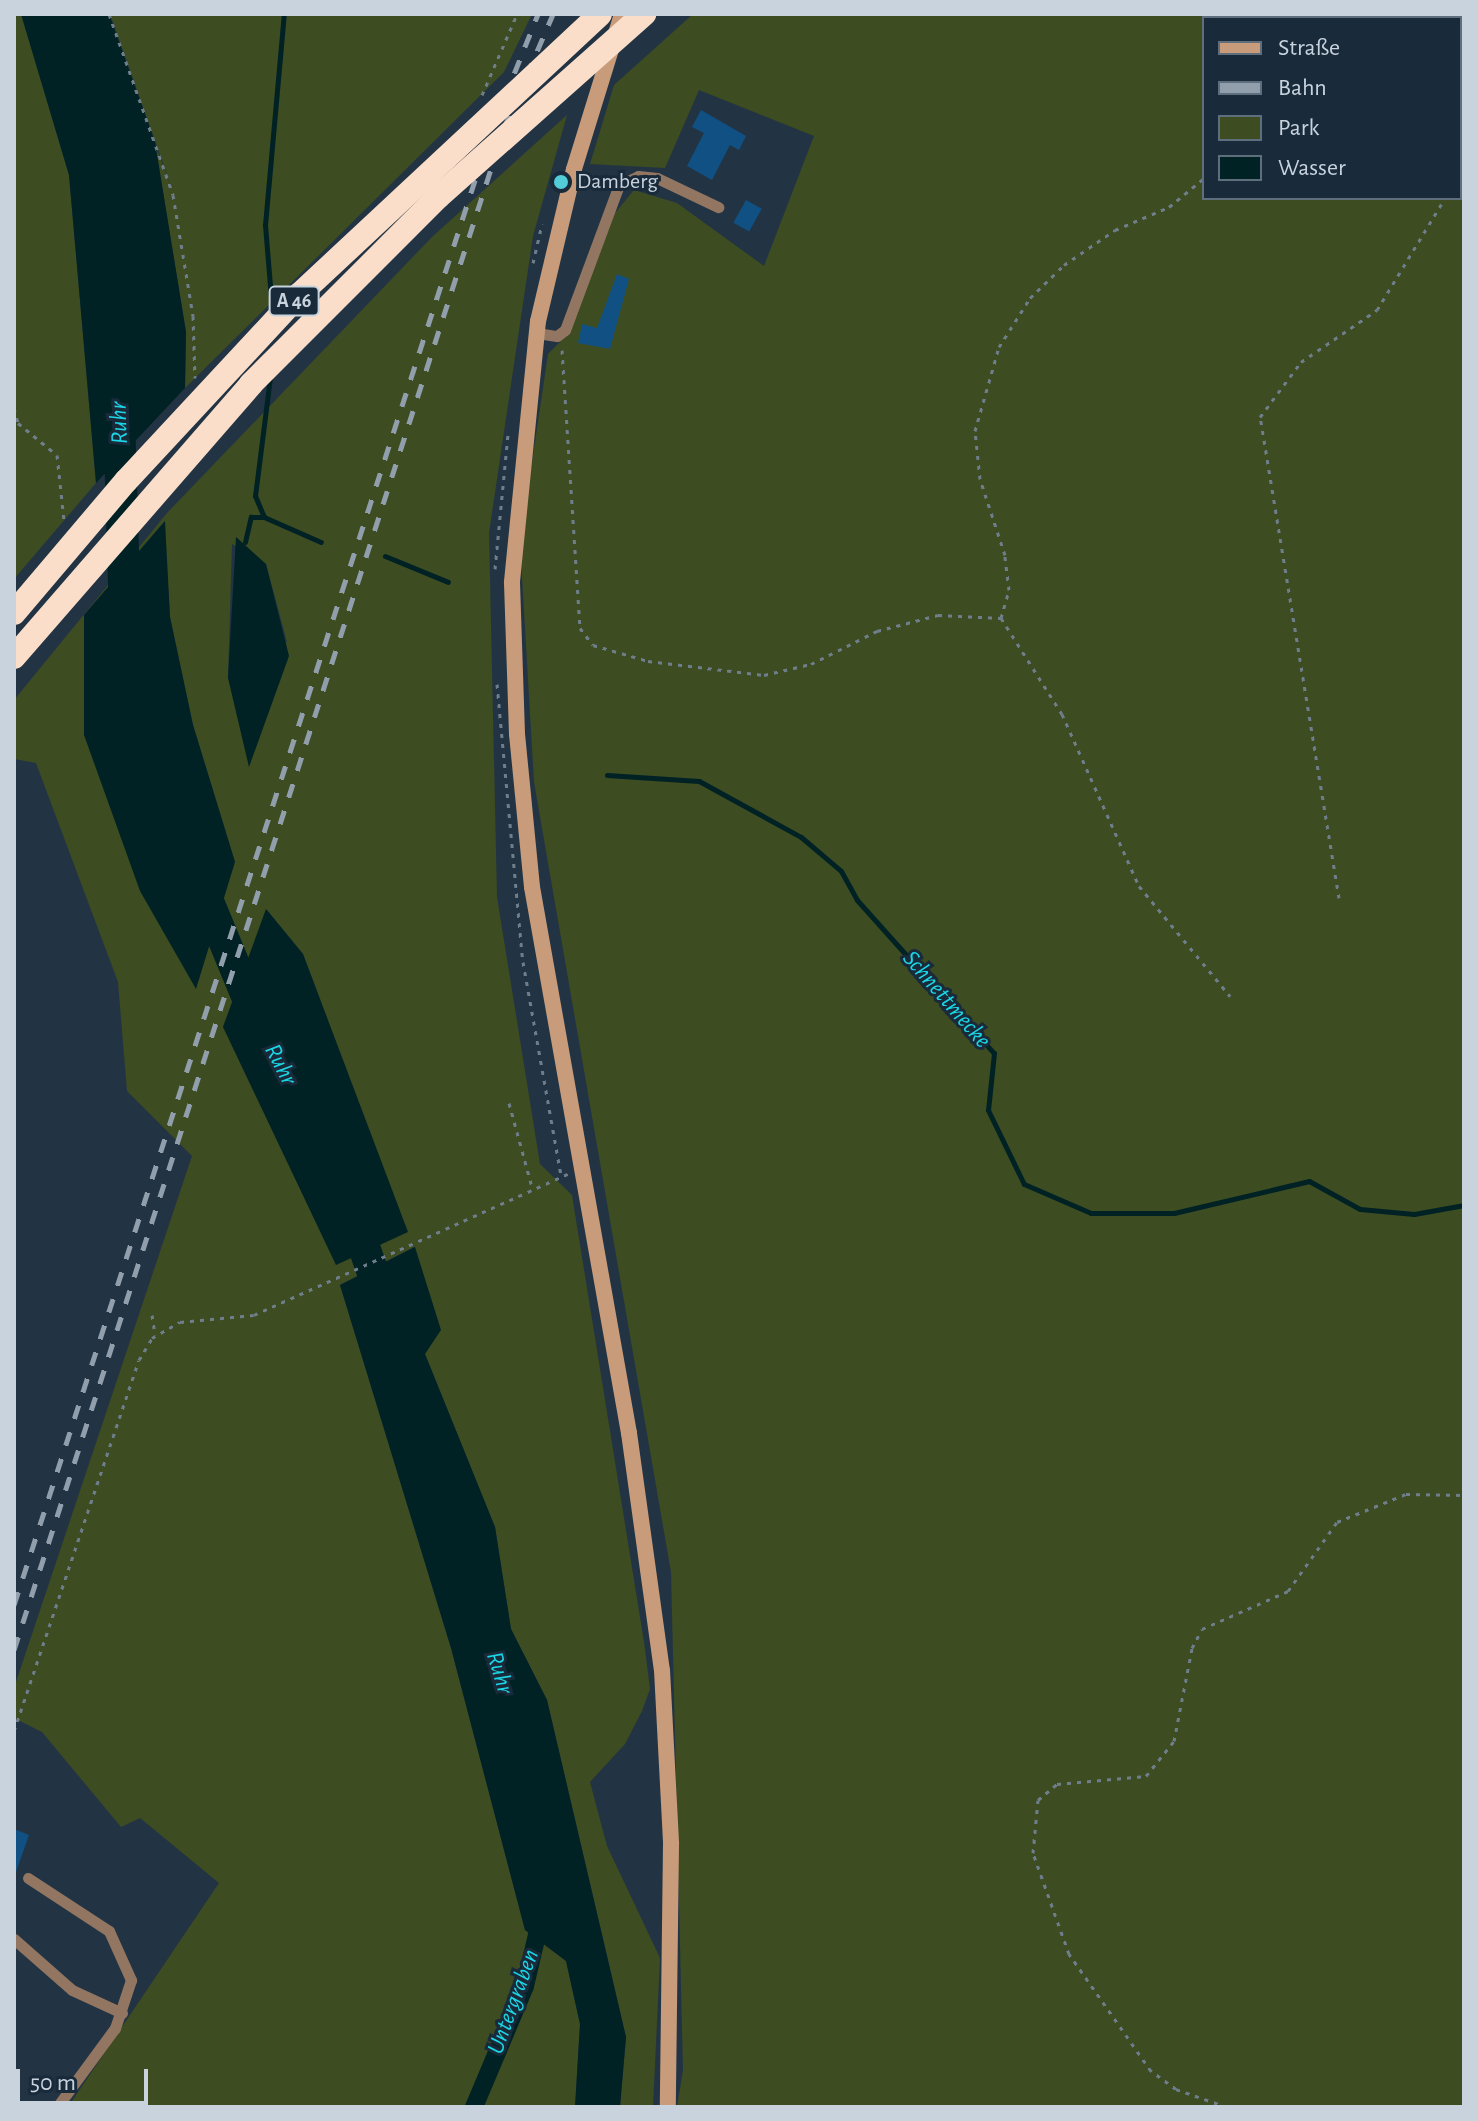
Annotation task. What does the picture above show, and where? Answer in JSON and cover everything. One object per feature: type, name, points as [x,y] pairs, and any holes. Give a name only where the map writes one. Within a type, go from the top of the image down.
[{"type":"highway","name":"A 46","points":[[14,613],[126,481],[300,294],[600,14]]},
{"type":"highway","name":"A 46","points":[[14,657],[162,482],[333,300],[644,14]]},
{"type":"main road","points":[[622,14],[574,169],[537,333],[514,525],[520,776],[551,1013],[631,1447],[662,1670],[671,1844],[668,2107]]},
{"type":"lane","points":[[537,333],[560,334],[619,185],[638,176],[657,178],[718,207]]},
{"type":"lane","points":[[28,1878],[85,1910],[120,1944],[132,1989],[122,2013],[57,2107]]},
{"type":"lane","points":[[14,1939],[68,1987],[122,2013]]},
{"type":"path","points":[[109,14],[173,195],[193,316],[195,392]]},
{"type":"path","points":[[1202,180],[1169,207],[1115,230],[1064,265],[1030,298],[999,347],[975,431],[980,479],[1005,555],[1009,590],[1001,618],[1062,714],[1139,886],[1230,996]]},
{"type":"path","points":[[1339,898],[1260,417],[1301,362],[1377,310],[1444,200]]},
{"type":"path","points":[[560,334],[580,628],[593,645],[648,661],[764,675],[811,664],[877,631],[938,615],[1001,618]]},
{"type":"path","points":[[14,408],[18,423],[57,455],[63,527]]},
{"type":"path","points":[[509,1103],[532,1187]]},
{"type":"path","points":[[14,1731],[139,1360],[155,1336],[180,1322],[254,1315],[482,1209],[561,1176]]},
{"type":"path","points":[[152,1315],[155,1336]]},
{"type":"path","points":[[1227,2107],[1176,2089],[1151,2071],[1069,1954],[1033,1853],[1038,1800],[1057,1784],[1117,1782],[1154,1769],[1174,1741],[1189,1659],[1202,1629],[1288,1591],[1337,1522],[1406,1494],[1464,1495]]},
{"type":"green space","points":[[14,14],[21,14],[69,175],[96,483],[14,579]]},
{"type":"green space","points":[[110,14],[532,14],[504,72],[185,388],[186,332],[155,144],[174,194]]},
{"type":"green space","points":[[693,14],[1464,14],[1464,2107],[677,2107],[683,2070],[671,1572],[534,782],[520,543],[548,354],[567,335],[610,219],[634,190],[677,203],[764,266],[814,136],[699,90],[665,168],[590,164],[614,85]]},
{"type":"green space","points":[[567,115],[533,236],[489,533],[497,897],[540,1164],[572,1195],[644,1642],[650,1689],[642,1711],[625,1744],[590,1782],[607,1846],[660,1958],[653,2107],[620,2107],[626,2037],[547,1700],[511,1629],[495,1527],[425,1354],[414,1247],[340,1285],[451,1648],[525,1930],[566,1961],[580,2024],[575,2107],[68,2107],[219,1883],[140,1818],[121,1827],[42,1732],[14,1718],[14,1688],[192,1156],[127,1091],[118,982],[36,763],[14,759],[14,700],[167,513],[432,237]],"holes":[[[164,522],[170,617],[193,725],[235,862],[84,615]],[[232,544],[266,564],[287,642],[228,678]],[[267,910],[303,954],[407,1233],[223,1027]]]},
{"type":"water","points":[[21,14],[109,14],[155,142],[186,332],[185,388],[96,483],[69,175]]},
{"type":"water","points":[[165,521],[170,617],[193,725],[235,862],[196,989],[140,891],[84,735],[84,615]]},
{"type":"water","points":[[236,537],[266,564],[289,656],[249,767],[228,678]]},
{"type":"water","points":[[266,909],[303,954],[408,1232],[336,1265],[223,1027]]},
{"type":"water","points":[[415,1247],[441,1330],[425,1354],[495,1527],[511,1629],[547,1700],[626,2037],[620,2107],[575,2107],[580,2024],[566,1961],[525,1930],[451,1648],[340,1285]]},
{"type":"building","points":[[701,110],[746,136],[739,150],[730,145],[712,180],[687,166],[704,133],[692,127]]},
{"type":"building","points":[[746,200],[762,209],[749,231],[733,223]]},
{"type":"building","points":[[617,274],[629,279],[610,349],[578,343],[582,324],[597,328]]},
{"type":"building","points":[[14,1829],[29,1835],[16,1872],[14,1871]]},
{"type":"waterway","points":[[272,310],[265,225],[284,14]]},
{"type":"waterway","points":[[264,517],[255,496],[270,377]]},
{"type":"waterway","name":"Ruhr","points":[[119,416],[125,613]]},
{"type":"waterway","points":[[245,542],[251,517],[264,517],[321,542]]},
{"type":"waterway","points":[[385,556],[448,582]]},
{"type":"waterway","name":"Schnettmecke","points":[[607,775],[699,781],[801,837],[841,871],[857,900],[994,1053],[988,1110],[1024,1184],[1091,1213],[1174,1213],[1309,1181],[1360,1209],[1414,1214],[1464,1205]]},
{"type":"waterway","name":"Ruhr","points":[[200,882],[257,1020]]},
{"type":"waterway","name":"Ruhr","points":[[352,1212],[385,1308]]},
{"type":"waterway","name":"Untergraben","points":[[474,2107],[525,1986],[541,1918]]},
{"type":"railway","points":[[504,99],[538,14]]},
{"type":"railway","points":[[14,1650],[504,128],[553,14]]},
{"type":"railway","points":[[14,1605],[482,159]]},
{"type":"place","name":"Damberg","points":[[561,182]]}]
